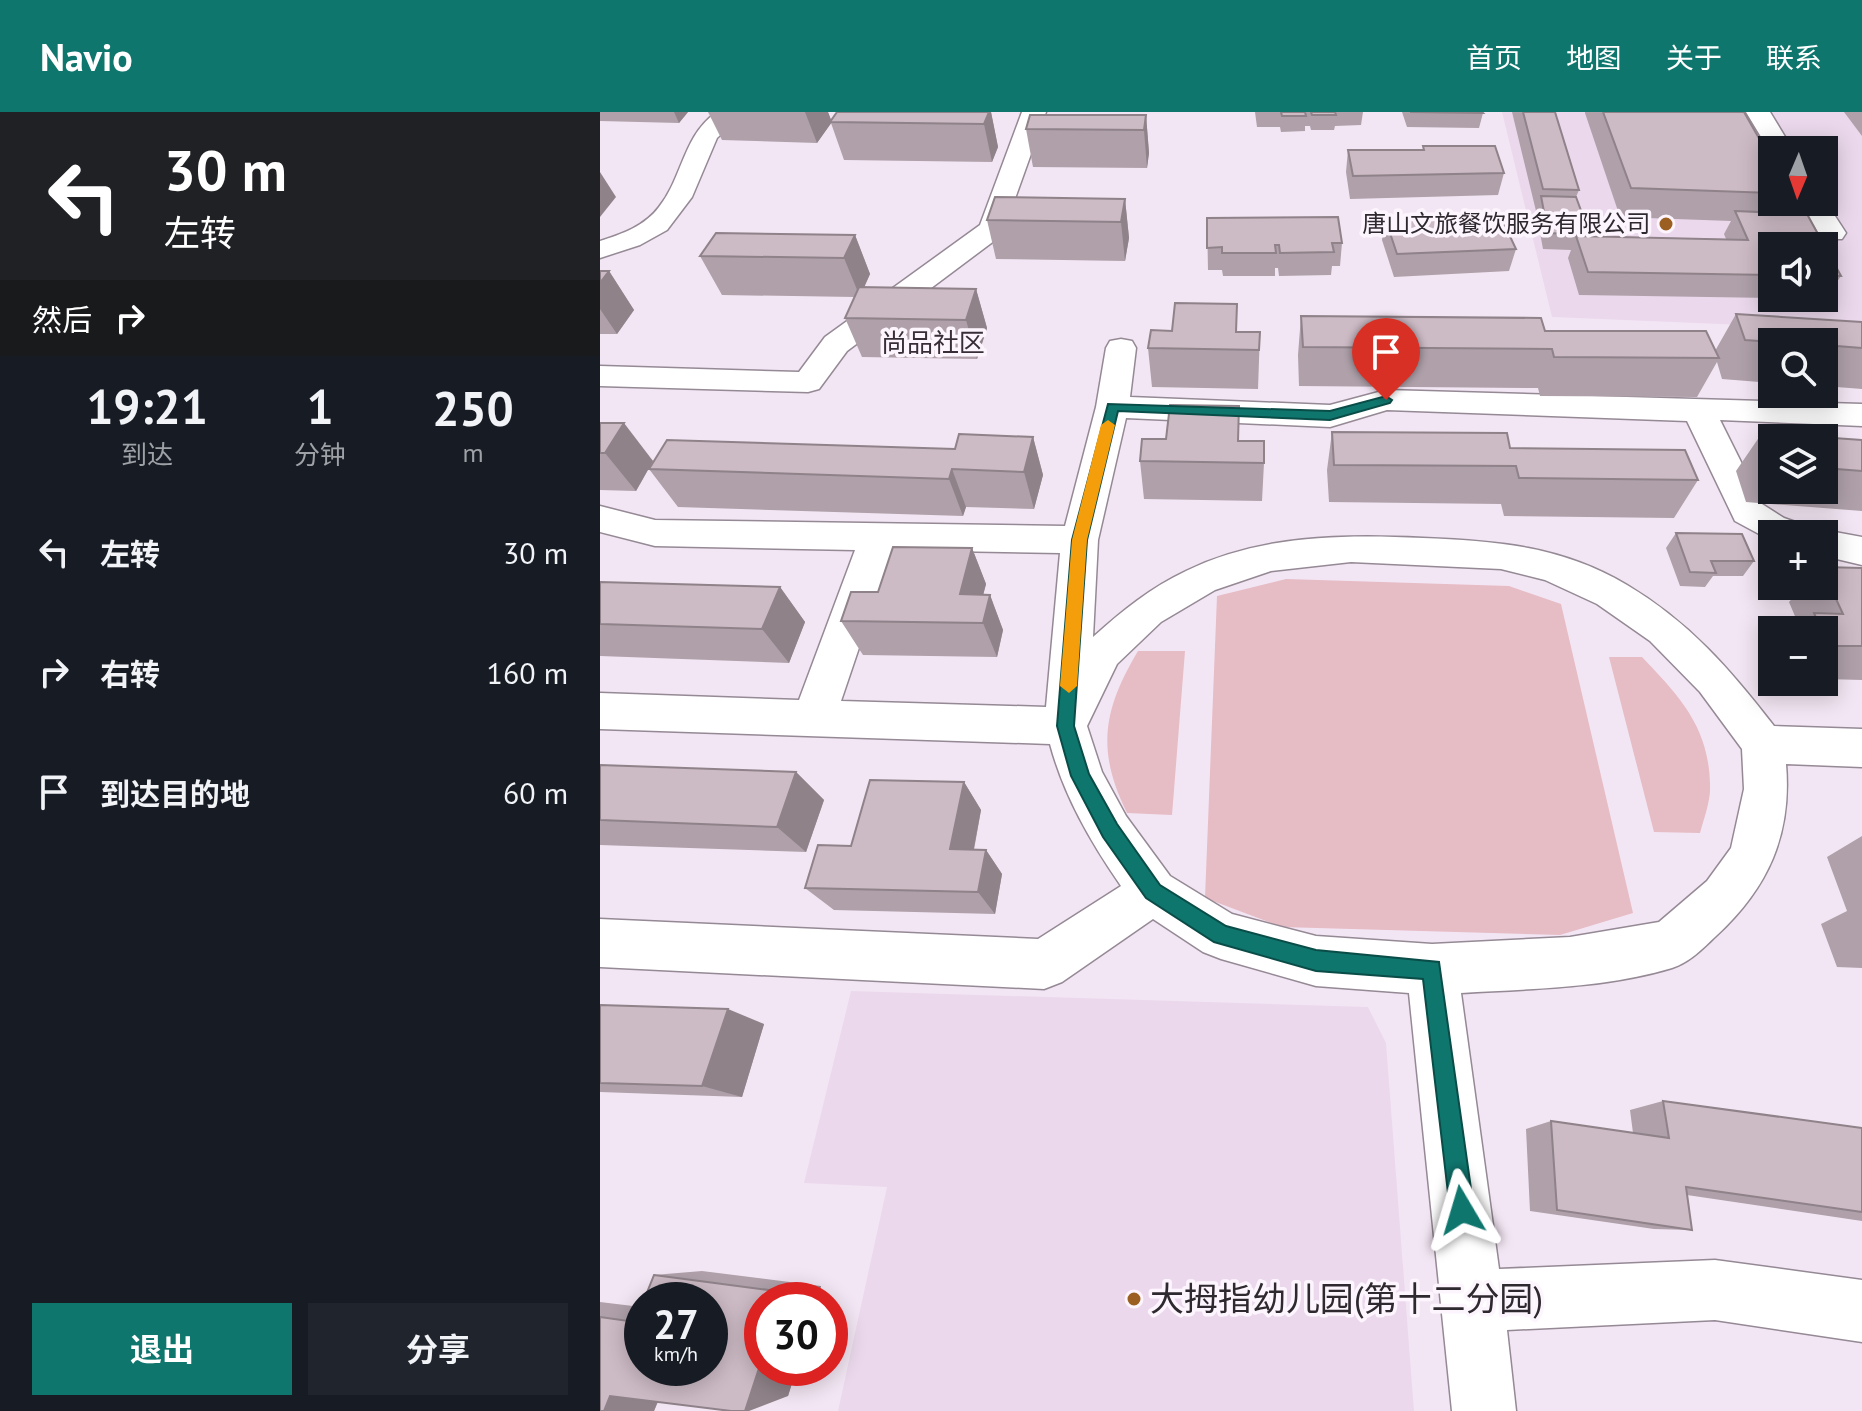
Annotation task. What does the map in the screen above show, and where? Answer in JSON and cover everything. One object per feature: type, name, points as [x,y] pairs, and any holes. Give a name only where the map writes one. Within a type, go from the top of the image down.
[{"type":"street","points":[[600,250],[656,226],[680,194],[696,148],[717,120],[733,112]]},
{"type":"street","points":[[600,376],[808,382],[836,344],[992,229],[1034,112]]},
{"type":"street","points":[[1758,112],[1773,136]]},
{"type":"street","points":[[600,225],[656,226]]},
{"type":"street","points":[[1066,726],[1102,653],[1147,611],[1201,580],[1269,557],[1351,548],[1501,555],[1555,568],[1611,594],[1664,630],[1715,680],[1763,744],[1766,789],[1753,856],[1724,897],[1671,944],[1570,962],[1432,969],[1316,961],[1221,935],[1153,892],[1110,831],[1081,776],[1066,726],[1080,540],[1112,407],[1121,348]]},
{"type":"street","points":[[1112,407],[1330,416],[1386,400],[1862,415]]},
{"type":"street","points":[[1699,411],[1748,512],[1760,520]]},
{"type":"street","points":[[600,519],[655,533],[1080,540]]},
{"type":"street","points":[[814,717],[878,537]]},
{"type":"street","points":[[1838,546],[1862,551]]},
{"type":"street","points":[[600,711],[1066,726]]},
{"type":"street","points":[[1763,744],[1862,748]]},
{"type":"street","points":[[600,943],[1044,964],[1153,892]]},
{"type":"street","points":[[1432,969],[1484,1411]]},
{"type":"street","points":[[1473,1301],[1715,1290],[1862,1311]]},
{"type":"shaded area","name":"唐山文旅餐饮服务有限公司","points":[[1502,112],[1862,112],[1862,330],[1552,317]]},
{"type":"shaded area","points":[[1286,579],[1509,586],[1561,604],[1633,913],[1560,935],[1282,927],[1205,898],[1217,596]]},
{"type":"shaded area","points":[[1138,651],[1185,651],[1172,815],[1127,813],[1111,769],[1108,730],[1111,712],[1117,692]]},
{"type":"shaded area","points":[[1609,657],[1642,657],[1690,714],[1704,746],[1710,785],[1700,833],[1654,832]]},
{"type":"shaded area","name":"大拇指幼儿园(第十二分园)","points":[[851,991],[1368,1007],[1386,1043],[1414,1411],[838,1411],[843,1386],[848,1386],[848,1365],[887,1187],[804,1183]]},
{"type":"building","points":[[837,112],[989,112],[984,124],[830,122]]},
{"type":"building","points":[[1281,112],[1305,112],[1306,116],[1282,116]]},
{"type":"building","points":[[1311,112],[1335,112],[1336,115],[1312,115]]},
{"type":"building","points":[[1523,112],[1555,112],[1579,190],[1543,189]]},
{"type":"building","points":[[1603,112],[1744,112],[1758,136],[1758,193],[1631,188]]},
{"type":"building","points":[[1030,115],[1146,115],[1144,130],[1026,129]]},
{"type":"building","points":[[1423,146],[1495,146],[1504,173],[1353,176],[1348,150],[1424,150]]},
{"type":"building","points":[[1541,196],[1576,197],[1590,235],[1548,233]]},
{"type":"building","points":[[995,197],[1125,199],[1121,222],[987,220]]},
{"type":"building","points":[[1735,211],[1758,212],[1758,216],[1808,216],[1817,232],[1758,232],[1758,275],[1588,272],[1576,236],[1748,240]]},
{"type":"building","points":[[1499,213],[1516,249],[1397,254],[1385,218]]},
{"type":"building","points":[[1338,217],[1342,243],[1332,243],[1334,252],[1280,253],[1279,245],[1275,245],[1276,253],[1222,253],[1222,247],[1207,248],[1207,218]]},
{"type":"building","points":[[716,233],[855,235],[844,258],[700,256]]},
{"type":"building","points":[[600,271],[609,271],[600,283]]},
{"type":"building","points":[[859,287],[976,289],[966,320],[845,318]]},
{"type":"building","points":[[1175,303],[1237,304],[1236,332],[1260,332],[1259,350],[1148,348],[1151,330],[1172,331]]},
{"type":"building","points":[[1736,314],[1862,322],[1862,348],[1838,346],[1838,328],[1758,328],[1758,341],[1745,340]]},
{"type":"building","points":[[1301,316],[1541,318],[1545,331],[1706,331],[1719,358],[1554,357],[1552,349],[1303,347]]},
{"type":"building","points":[[1170,405],[1239,406],[1238,441],[1264,441],[1264,463],[1140,461],[1142,439],[1166,439]]},
{"type":"building","points":[[600,423],[624,423],[605,453],[600,453]]},
{"type":"building","points":[[1332,432],[1507,433],[1510,448],[1685,450],[1698,480],[1519,478],[1516,466],[1334,465]]},
{"type":"building","points":[[959,434],[1033,437],[1024,472],[952,469],[949,479],[649,469],[667,440],[955,449]]},
{"type":"building","points":[[1838,438],[1862,440],[1862,471],[1838,469]]},
{"type":"building","points":[[1676,533],[1742,534],[1754,561],[1711,561],[1716,573],[1690,572]]},
{"type":"building","points":[[893,547],[972,548],[960,594],[990,595],[983,623],[841,621],[851,592],[878,592]]},
{"type":"building","points":[[1838,567],[1862,568],[1862,646],[1838,646],[1838,616],[1815,616],[1814,613],[1843,614],[1837,600]]},
{"type":"building","points":[[600,582],[780,587],[762,629],[600,624]]},
{"type":"building","points":[[600,765],[796,772],[777,827],[600,820]]},
{"type":"building","points":[[870,780],[964,782],[950,849],[986,850],[978,892],[805,888],[818,845],[851,846]]},
{"type":"building","points":[[600,1005],[728,1009],[702,1086],[600,1083]]},
{"type":"building","points":[[1663,1101],[1862,1128],[1862,1212],[1686,1187],[1692,1230],[1557,1210],[1551,1121],[1669,1138]]},
{"type":"building","points":[[654,1275],[708,1282],[651,1282]]},
{"type":"building","points":[[728,1285],[744,1287],[744,1386],[753,1386],[745,1411],[610,1396],[604,1411],[600,1411],[600,1317],[624,1320],[624,1386],[728,1386]]},
{"type":"slow traffic","points":[[1069,686],[1080,540],[1108,425]]},
{"type":"place","name":"唐山文旅餐饮服务有限公司","points":[[1666,224]]},
{"type":"place","name":"大拇指幼儿园(第十二分园)","points":[[1134,1299]]},
{"type":"district","name":"尚品社区","points":[[933,343]]},
{"type":"route","points":[[1386,400],[1330,416],[1112,407],[1080,540],[1066,726],[1081,776],[1110,831],[1153,892],[1221,935],[1316,961],[1432,969],[1462,1210]]}]
